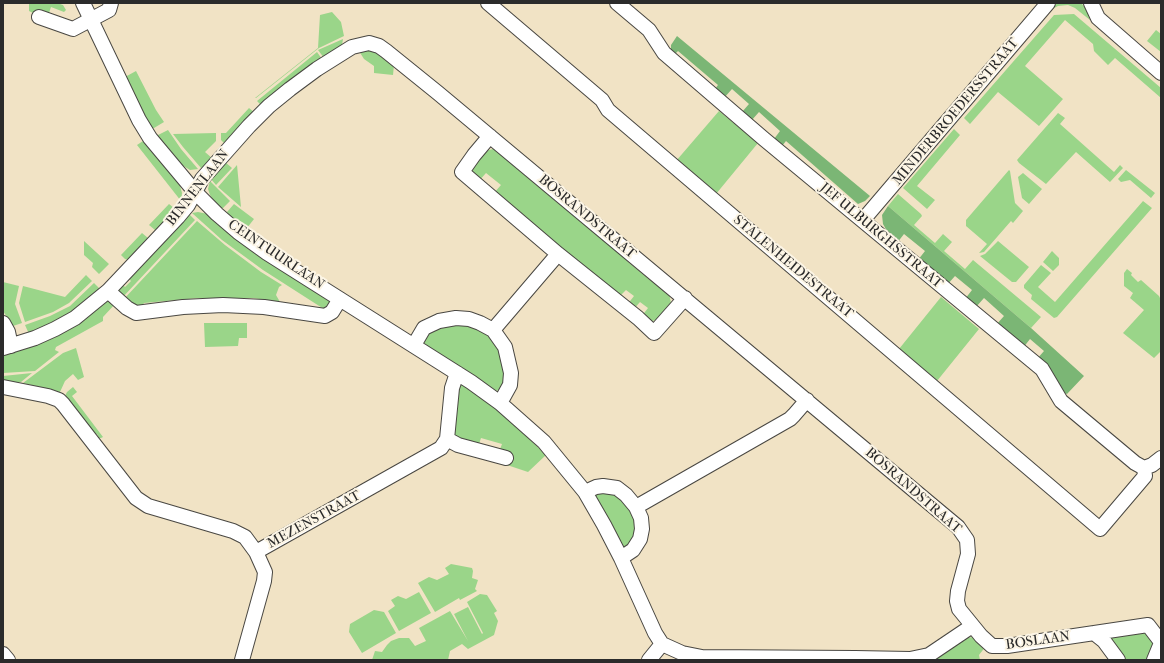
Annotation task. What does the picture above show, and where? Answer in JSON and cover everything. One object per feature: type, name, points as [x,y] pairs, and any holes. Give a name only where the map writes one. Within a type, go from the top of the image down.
[{"type":"street","name":"CEINTUURLAAN","points":[[83,3],[150,138],[196,193],[217,214],[238,232],[267,253],[457,373],[500,403],[544,442],[584,492],[621,558],[645,613],[662,644]]},
{"type":"street","points":[[39,17],[74,28],[109,10],[111,3]]},
{"type":"street","name":"STALENHEIDESTRAAT","points":[[488,3],[602,100],[608,110],[1100,529],[1145,476],[1144,468]]},
{"type":"street","name":"JEF ULBURGHSSTRAAT","points":[[617,3],[649,30],[664,53],[764,139],[1042,369],[1061,401],[1135,463],[1144,468]]},
{"type":"street","name":"MINDERBROEDERSSTRAAT","points":[[863,220],[1048,3]]},
{"type":"street","points":[[1091,3],[1098,18],[1161,73]]},
{"type":"street","name":"BOSRANDSTRAAT","points":[[352,47],[369,43],[379,46],[490,136],[958,527],[967,540],[968,554],[958,591],[957,601],[959,609],[972,626]]},
{"type":"street","name":"BINNENLAAN","points":[[7,347],[55,330],[75,318],[108,291],[178,217],[196,193],[202,179],[215,163],[269,106],[290,88],[352,47]]},
{"type":"street","points":[[490,136],[462,172],[558,254],[638,318],[654,333],[685,298]]},
{"type":"street","points":[[493,330],[558,254]]},
{"type":"street","points":[[108,291],[127,308],[136,313],[161,309],[223,305],[264,307],[324,316],[332,312],[340,299]]},
{"type":"street","points":[[414,345],[424,328],[438,321],[456,318],[469,319],[493,330],[505,347],[511,373],[510,385],[500,403]]},
{"type":"street","points":[[3,322],[8,332],[7,347]]},
{"type":"street","points":[[457,373],[452,388],[447,439],[458,445],[506,458]]},
{"type":"street","points":[[3,387],[48,396],[59,400],[64,404],[136,498],[148,506],[233,531],[245,537],[256,552]]},
{"type":"street","points":[[636,507],[790,419],[807,400]]},
{"type":"street","name":"MEZENSTRAAT","points":[[242,660],[264,581],[265,572],[256,552],[435,452],[441,448],[447,439]]},
{"type":"street","points":[[1144,468],[1152,466],[1161,458]]},
{"type":"street","points":[[584,492],[603,486],[617,488],[626,495],[636,507],[641,518],[642,529],[640,539],[633,550],[621,558]]},
{"type":"street","name":"BOSLAAN","points":[[972,626],[992,646],[999,647],[1148,625],[1161,643],[1154,660]]},
{"type":"street","points":[[649,660],[662,644],[682,653],[702,657],[910,659],[927,655],[972,626]]},
{"type":"street","points":[[1094,633],[1104,641],[1118,660]]},
{"type":"street","points":[[3,654],[8,660]]},
{"type":"green space","points":[[57,3],[63,5],[66,10],[64,12],[51,7],[48,16],[37,15],[29,11],[29,4]]},
{"type":"green space","points":[[1057,3],[1081,3],[1086,8],[1090,20],[1075,8],[1068,5],[1058,6],[1052,9]]},
{"type":"green space","points":[[332,12],[341,22],[344,36],[319,48],[255,98],[318,48],[320,15]]},
{"type":"green space","points":[[1074,14],[1161,88],[1161,98],[1115,58],[1108,65],[1094,51],[1093,44],[1065,20],[1025,66],[1063,99],[1039,126],[998,92],[970,124],[964,118],[1054,15]]},
{"type":"green space","points":[[1156,30],[1161,34],[1161,52],[1147,41]]},
{"type":"green space","points":[[677,36],[870,196],[865,201],[858,204],[786,141],[782,146],[774,139],[780,131],[759,112],[751,121],[742,112],[749,104],[732,89],[724,98],[715,89],[718,85],[678,51],[674,55],[671,52],[671,45]]},
{"type":"green space","points":[[343,39],[342,45],[324,58],[318,50]]},
{"type":"green space","points":[[366,49],[379,52],[394,65],[393,75],[374,73],[374,66],[364,59],[359,51]]},
{"type":"green space","points":[[317,52],[322,59],[262,106],[257,101]]},
{"type":"green space","points":[[136,71],[156,110],[164,122],[154,128],[152,128],[139,108],[125,77]]},
{"type":"green space","points":[[249,108],[255,113],[225,144],[221,140],[221,133],[226,133]]},
{"type":"green space","points":[[719,111],[758,143],[716,194],[676,161]]},
{"type":"green space","points":[[1058,113],[1065,118],[1060,124],[1114,172],[1120,165],[1123,168],[1110,182],[1076,152],[1046,184],[1019,163],[1017,160]]},
{"type":"green space","points":[[954,129],[960,135],[917,186],[935,200],[927,209],[903,188]]},
{"type":"green space","points":[[168,130],[181,149],[198,169],[190,170],[177,162],[158,137],[158,135]]},
{"type":"green space","points":[[216,133],[216,141],[205,152],[213,159],[201,168],[173,134]]},
{"type":"green space","points":[[143,141],[146,141],[179,182],[182,193],[181,201],[137,145]]},
{"type":"green space","points":[[493,149],[500,151],[533,178],[534,183],[559,204],[563,203],[626,255],[627,261],[650,280],[655,280],[669,293],[671,303],[660,319],[652,321],[641,317],[648,308],[640,302],[633,310],[627,305],[634,296],[626,290],[618,298],[494,193],[501,185],[486,173],[479,181],[473,176],[472,169],[485,151]]},
{"type":"green space","points":[[225,162],[232,168],[216,185],[211,179]]},
{"type":"green space","points":[[237,165],[241,207],[218,187]]},
{"type":"green space","points":[[1009,170],[1015,203],[1023,211],[1013,223],[1011,221],[984,252],[979,253],[987,244],[966,226],[966,220]]},
{"type":"green space","points":[[1126,170],[1155,193],[1151,198],[1130,180],[1121,182],[1118,179]]},
{"type":"green space","points":[[1023,173],[1042,189],[1029,204],[1022,198],[1018,177]]},
{"type":"green space","points":[[210,181],[230,201],[223,208],[220,208],[210,195],[208,189]]},
{"type":"green space","points":[[898,194],[921,214],[922,216],[914,225],[935,243],[943,234],[952,242],[944,251],[965,269],[973,260],[1041,317],[1031,328],[888,206]]},
{"type":"green space","points":[[1143,201],[1152,208],[1057,317],[1054,318],[1031,299],[1032,295],[1024,288],[1024,285],[1041,265],[1051,273],[1038,287],[1055,302]]},
{"type":"green space","points":[[169,204],[174,208],[173,213],[157,230],[155,230],[149,225]]},
{"type":"green space","points":[[234,204],[254,219],[247,228],[244,228],[229,216],[227,212]]},
{"type":"green space","points":[[888,206],[1031,328],[1084,376],[1067,394],[1062,392],[1037,359],[1044,351],[1030,339],[1023,348],[996,325],[1004,316],[984,298],[976,307],[965,299],[972,290],[955,276],[947,285],[918,260],[925,251],[904,234],[897,243],[888,233],[883,224],[882,215]]},
{"type":"green space","points":[[198,212],[208,214],[329,297],[331,303],[327,311],[263,270],[222,240],[192,213]]},
{"type":"green space","points":[[189,214],[195,220],[122,298],[119,291],[122,284],[125,287],[131,281],[128,278],[184,217]]},
{"type":"green space","points":[[197,221],[225,245],[261,272],[282,285],[279,287],[276,295],[280,302],[253,298],[198,298],[144,303],[141,307],[136,307],[123,300]]},
{"type":"green space","points":[[142,233],[148,238],[147,241],[129,260],[125,259],[121,255]]},
{"type":"green space","points":[[84,241],[109,264],[99,274],[92,267],[93,263],[84,255]]},
{"type":"green space","points":[[998,241],[1029,267],[1016,282],[1012,282],[980,256],[985,254]]},
{"type":"green space","points":[[1052,251],[1059,258],[1059,265],[1053,271],[1043,262]]},
{"type":"green space","points":[[1127,269],[1132,273],[1131,275],[1138,282],[1141,280],[1159,296],[1161,300],[1161,351],[1154,358],[1123,333],[1144,310],[1130,298],[1133,293],[1124,286],[1124,273]]},
{"type":"green space","points":[[86,275],[92,281],[69,303],[53,312],[25,322],[19,303],[23,286],[65,297]]},
{"type":"green space","points":[[3,282],[19,286],[15,304],[22,323],[13,326],[3,311]]},
{"type":"green space","points":[[94,283],[100,289],[75,310],[29,334],[25,325],[50,316],[70,306]]},
{"type":"green space","points":[[941,297],[979,329],[937,381],[899,349]]},
{"type":"green space","points":[[107,300],[116,303],[103,317],[103,321],[56,347],[55,350],[59,352],[35,371],[3,373],[3,354]]},
{"type":"green space","points":[[449,322],[477,325],[501,345],[508,372],[501,390],[494,391],[426,346],[422,339],[426,333]]},
{"type":"green space","points":[[204,323],[247,323],[247,338],[239,338],[238,346],[205,347]]},
{"type":"green space","points":[[76,348],[84,377],[78,380],[73,374],[65,381],[60,392],[58,393],[44,393],[40,387],[23,383],[63,353]]},
{"type":"green space","points":[[32,373],[21,382],[3,382],[3,376]]},
{"type":"green space","points":[[462,384],[493,404],[546,455],[528,472],[507,465],[509,461],[499,452],[502,444],[481,438],[478,447],[460,441],[453,434],[453,428],[456,424],[456,389]]},
{"type":"green space","points":[[73,387],[77,392],[72,396],[103,437],[99,438],[97,434],[92,434],[67,401],[65,396]]},
{"type":"green space","points":[[598,489],[609,491],[626,502],[638,525],[635,540],[626,548],[621,545],[594,495]]},
{"type":"green space","points":[[451,564],[472,568],[472,578],[478,580],[475,589],[477,591],[460,600],[459,598],[435,612],[418,583],[429,577],[437,580],[449,574],[445,568]]},
{"type":"green space","points":[[419,592],[431,613],[399,631],[388,611],[395,606],[391,600],[398,596],[406,599]]},
{"type":"green space","points":[[480,594],[487,595],[497,611],[494,613],[498,621],[494,635],[468,649],[462,644],[450,651],[448,660],[372,660],[375,651],[382,652],[391,641],[399,638],[409,638],[415,646],[426,641],[419,628],[450,611],[468,641],[454,614],[468,607],[482,634],[483,633],[467,602]]},
{"type":"green space","points":[[374,610],[384,612],[396,633],[362,653],[349,632],[350,624]]},
{"type":"green space","points":[[1146,629],[1157,644],[1150,660],[1126,660],[1105,635]]},
{"type":"green space","points":[[973,637],[986,646],[979,655],[980,660],[931,660],[966,638]]}]
